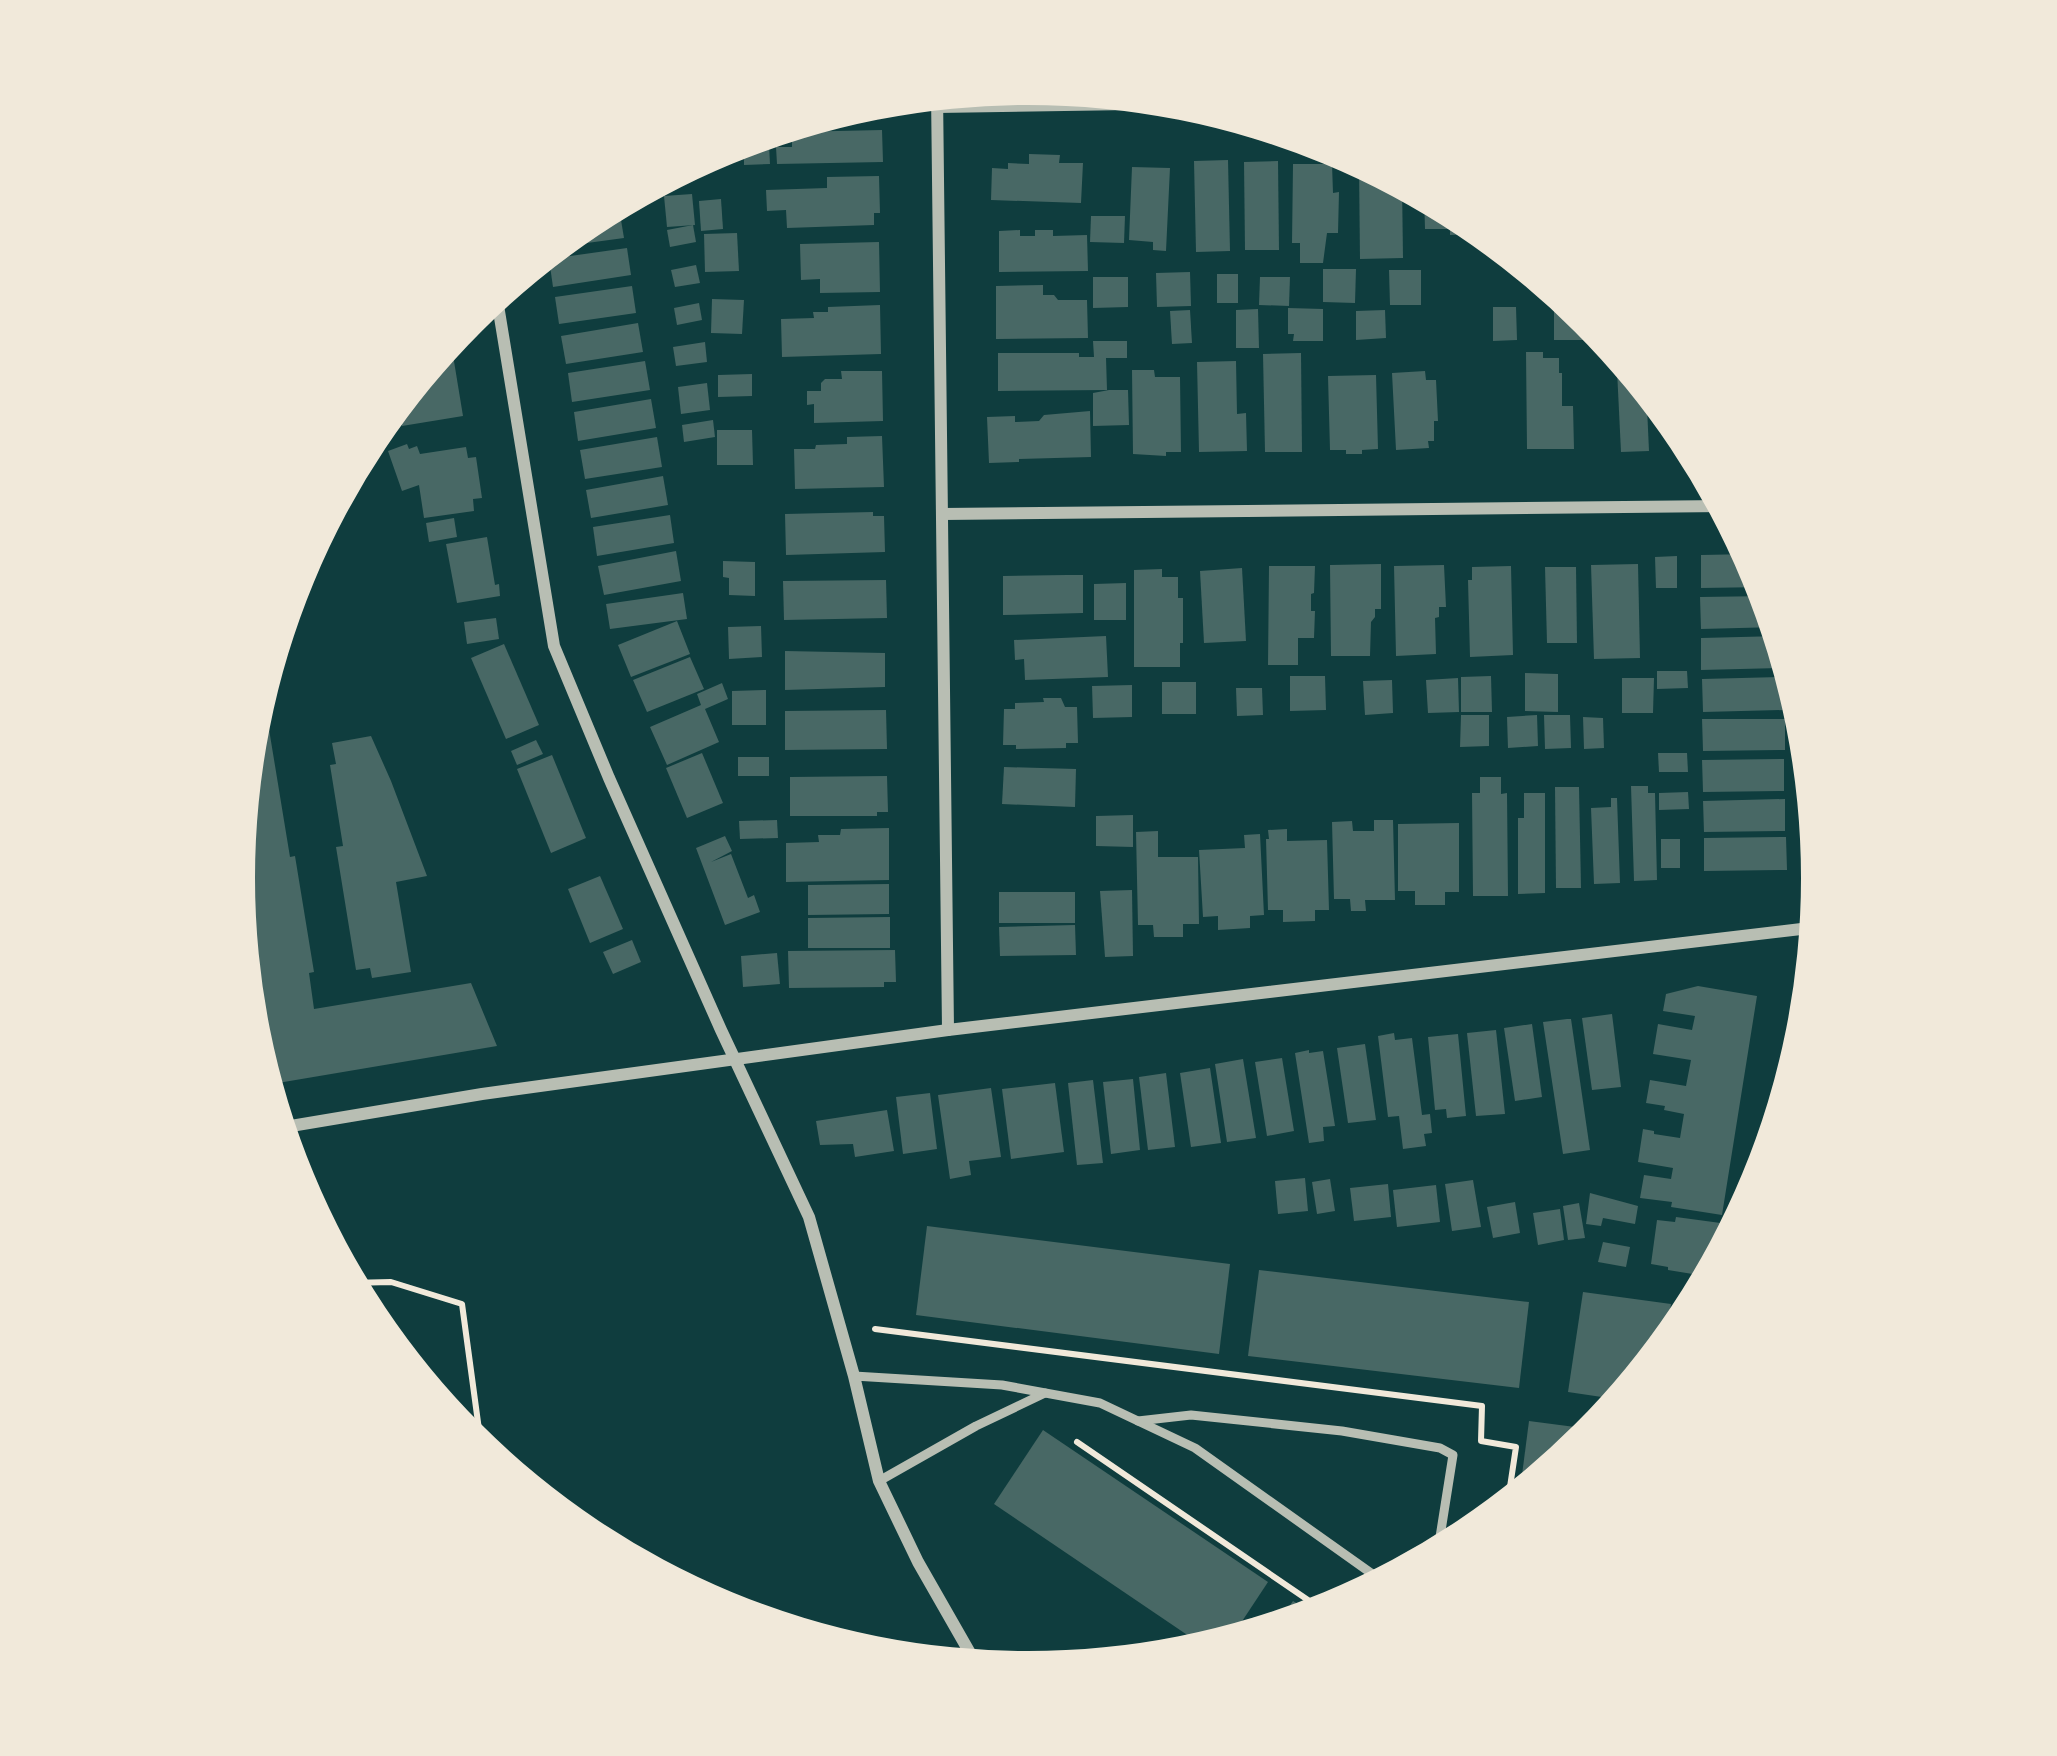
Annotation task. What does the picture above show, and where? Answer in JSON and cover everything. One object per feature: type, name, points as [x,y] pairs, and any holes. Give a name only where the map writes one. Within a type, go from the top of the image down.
[{"type":"street","points":[[937,111],[948,1030]]},
{"type":"street","points":[[500,315],[554,646],[735,1060],[809,1216],[879,1481],[917,1562],[967,1648]]},
{"type":"street","points":[[942,514],[1706,506]]},
{"type":"street","points":[[297,1125],[482,1094],[948,1030],[1800,929]]},
{"type":"lane","points":[[854,1376],[1002,1385],[1100,1402],[1195,1448],[1369,1572]]},
{"type":"lane","points":[[879,1481],[1045,1393]]},
{"type":"lane","points":[[1138,1420],[1191,1415],[1342,1431],[1440,1448],[1453,1455],[1441,1531]]},
{"type":"path","points":[[371,1282],[391,1282],[462,1304],[478,1420]]},
{"type":"path","points":[[874,1329],[1482,1406],[1481,1441],[1516,1448],[1512,1481]]},
{"type":"path","points":[[1077,1442],[1306,1599]]},
{"type":"building","points":[[882,130],[883,162],[777,164],[776,148],[792,147],[792,142],[827,131]]},
{"type":"building","points":[[769,150],[770,164],[744,165],[744,160]]},
{"type":"building","points":[[1029,154],[1060,155],[1059,163],[1083,163],[1081,203],[991,200],[992,168],[1029,164]]},
{"type":"building","points":[[1228,160],[1230,251],[1196,252],[1194,161]]},
{"type":"building","points":[[1278,161],[1279,250],[1245,250],[1244,162]]},
{"type":"building","points":[[1293,164],[1332,168],[1333,193],[1339,192],[1338,233],[1327,233],[1323,263],[1300,263],[1300,243],[1292,243]]},
{"type":"building","points":[[1132,167],[1170,168],[1166,251],[1153,250],[1153,242],[1129,240]]},
{"type":"building","points":[[879,176],[880,213],[874,213],[874,225],[787,228],[786,210],[767,211],[766,190],[827,188],[827,177]]},
{"type":"building","points":[[1359,180],[1402,202],[1403,258],[1360,259]]},
{"type":"building","points":[[692,194],[695,225],[667,227],[667,196]]},
{"type":"building","points":[[721,199],[723,229],[701,231],[699,201]]},
{"type":"building","points":[[1425,215],[1448,229],[1425,229]]},
{"type":"building","points":[[1091,216],[1125,216],[1124,243],[1090,242]]},
{"type":"building","points":[[621,222],[624,238],[588,243]]},
{"type":"building","points":[[693,225],[696,242],[670,247],[667,230]]},
{"type":"building","points":[[1020,230],[1020,236],[1035,236],[1035,230],[1053,230],[1053,236],[1087,235],[1088,271],[999,272],[999,231]]},
{"type":"building","points":[[737,233],[739,271],[705,272],[704,234]]},
{"type":"building","points":[[879,242],[880,292],[820,293],[820,279],[801,280],[800,244]]},
{"type":"building","points":[[627,248],[631,275],[553,287],[551,271],[570,256]]},
{"type":"building","points":[[696,265],[700,283],[675,287],[671,270]]},
{"type":"building","points":[[1323,269],[1356,269],[1355,303],[1323,302]]},
{"type":"building","points":[[1389,270],[1421,270],[1421,305],[1390,305]]},
{"type":"building","points":[[1190,272],[1191,306],[1157,307],[1156,273]]},
{"type":"building","points":[[1217,274],[1238,274],[1238,303],[1217,303]]},
{"type":"building","points":[[1093,277],[1128,277],[1128,307],[1093,308]]},
{"type":"building","points":[[1260,277],[1290,277],[1289,306],[1259,305]]},
{"type":"building","points":[[1043,285],[1043,295],[1087,300],[1088,338],[996,339],[996,286]]},
{"type":"building","points":[[632,286],[636,313],[559,324],[555,297]]},
{"type":"building","points":[[712,299],[744,300],[742,334],[711,333]]},
{"type":"building","points":[[699,303],[702,320],[677,325],[674,308]]},
{"type":"building","points":[[880,305],[881,354],[782,357],[781,319],[814,318],[813,312],[828,312],[828,307]]},
{"type":"building","points":[[1493,307],[1516,307],[1517,340],[1493,341]]},
{"type":"building","points":[[1288,308],[1323,309],[1323,341],[1293,341],[1294,334],[1288,334]]},
{"type":"building","points":[[1258,309],[1259,348],[1236,348],[1236,310]]},
{"type":"building","points":[[1190,310],[1192,343],[1172,344],[1170,311]]},
{"type":"building","points":[[1385,310],[1386,338],[1356,340],[1356,311]]},
{"type":"building","points":[[1554,312],[1584,340],[1554,340]]},
{"type":"building","points":[[638,323],[643,352],[566,364],[561,336]]},
{"type":"building","points":[[1093,341],[1127,341],[1127,358],[1106,358],[1107,390],[998,391],[998,353],[1094,357]]},
{"type":"building","points":[[705,342],[707,362],[676,366],[673,347]]},
{"type":"building","points":[[1526,352],[1559,358],[1562,406],[1573,406],[1574,449],[1527,449]]},
{"type":"building","points":[[1301,353],[1302,452],[1265,452],[1263,354]]},
{"type":"building","points":[[454,361],[463,416],[402,426],[415,407]]},
{"type":"building","points":[[645,361],[650,390],[572,402],[568,373]]},
{"type":"building","points":[[1236,361],[1237,414],[1246,413],[1247,451],[1199,452],[1197,362]]},
{"type":"building","points":[[1132,370],[1154,370],[1155,377],[1180,377],[1181,452],[1133,454]]},
{"type":"building","points":[[841,371],[882,371],[883,421],[814,423],[814,404],[807,405],[807,391],[821,391],[825,379],[842,379]]},
{"type":"building","points":[[1425,371],[1426,380],[1436,380],[1434,441],[1428,441],[1429,448],[1396,450],[1392,373]]},
{"type":"building","points":[[752,374],[752,396],[718,397],[718,375]]},
{"type":"building","points":[[1376,375],[1378,449],[1362,450],[1362,454],[1330,450],[1328,376]]},
{"type":"building","points":[[1617,377],[1647,415],[1649,451],[1621,452]]},
{"type":"building","points":[[707,383],[710,410],[681,414],[678,387]]},
{"type":"building","points":[[1128,390],[1129,425],[1093,426],[1093,393]]},
{"type":"building","points":[[651,399],[656,428],[578,441],[574,412]]},
{"type":"building","points":[[1090,411],[1091,457],[989,463],[987,417],[1039,421],[1044,415]]},
{"type":"building","points":[[713,420],[715,437],[684,442],[682,425]]},
{"type":"building","points":[[717,430],[752,430],[753,465],[717,465]]},
{"type":"building","points":[[882,436],[884,487],[795,489],[794,449],[847,444],[847,437]]},
{"type":"building","points":[[657,437],[662,467],[585,479],[580,450]]},
{"type":"building","points":[[407,444],[409,449],[417,446],[420,454],[466,447],[468,458],[476,457],[482,498],[473,499],[474,511],[424,518],[419,485],[402,491],[388,451]]},
{"type":"building","points":[[663,476],[668,505],[591,518],[586,490]]},
{"type":"building","points":[[873,512],[873,516],[884,516],[885,552],[786,555],[785,514]]},
{"type":"building","points":[[670,515],[674,543],[597,556],[593,527]]},
{"type":"building","points":[[454,518],[457,537],[429,542],[426,523]]},
{"type":"building","points":[[487,537],[500,596],[457,603],[446,544]]},
{"type":"building","points":[[676,551],[681,581],[604,595],[598,566]]},
{"type":"building","points":[[1730,554],[1745,587],[1701,588],[1701,555]]},
{"type":"building","points":[[1677,556],[1677,588],[1656,588],[1655,557]]},
{"type":"building","points":[[723,561],[755,562],[755,596],[729,595]]},
{"type":"building","points":[[1381,564],[1381,609],[1375,609],[1371,622],[1370,656],[1331,656],[1330,565]]},
{"type":"building","points":[[1638,564],[1640,658],[1594,659],[1591,565]]},
{"type":"building","points":[[1444,565],[1446,607],[1439,607],[1435,618],[1436,654],[1396,656],[1394,566]]},
{"type":"building","points":[[1269,566],[1315,566],[1311,594],[1314,638],[1298,638],[1298,665],[1268,665]]},
{"type":"building","points":[[1511,566],[1513,655],[1470,657],[1468,580],[1472,580],[1472,567]]},
{"type":"building","points":[[1545,567],[1576,567],[1577,643],[1547,643]]},
{"type":"building","points":[[1242,568],[1246,641],[1204,643],[1200,571]]},
{"type":"building","points":[[1162,569],[1162,577],[1178,577],[1178,598],[1183,598],[1180,667],[1134,667],[1134,570]]},
{"type":"building","points":[[1083,575],[1083,613],[1003,615],[1003,576]]},
{"type":"building","points":[[886,580],[887,618],[784,620],[783,581]]},
{"type":"building","points":[[1126,583],[1126,620],[1094,620],[1094,584]]},
{"type":"building","points":[[683,593],[687,619],[610,629],[606,604]]},
{"type":"building","points":[[1748,596],[1759,627],[1701,629],[1700,597]]},
{"type":"building","points":[[496,618],[499,639],[467,644],[464,622]]},
{"type":"building","points":[[677,621],[690,654],[631,677],[618,645]]},
{"type":"building","points":[[761,626],[762,657],[729,659],[728,627]]},
{"type":"building","points":[[1106,636],[1108,677],[1025,680],[1024,659],[1015,660],[1014,640]]},
{"type":"building","points":[[1762,636],[1772,668],[1701,670],[1701,638]]},
{"type":"building","points":[[504,644],[539,725],[506,739],[471,658]]},
{"type":"building","points":[[785,651],[885,653],[885,687],[785,690]]},
{"type":"building","points":[[690,657],[704,689],[647,712],[633,680]]},
{"type":"building","points":[[1657,671],[1687,671],[1688,688],[1657,689]]},
{"type":"building","points":[[1525,673],[1558,674],[1558,712],[1525,711]]},
{"type":"building","points":[[1290,676],[1325,676],[1326,710],[1290,711]]},
{"type":"building","points":[[1491,676],[1492,712],[1461,712],[1461,677]]},
{"type":"building","points":[[1775,677],[1783,710],[1703,712],[1702,679]]},
{"type":"building","points":[[1458,678],[1459,712],[1428,713],[1426,680]]},
{"type":"building","points":[[1622,678],[1654,678],[1653,713],[1622,713]]},
{"type":"building","points":[[1392,680],[1393,713],[1365,715],[1363,681]]},
{"type":"building","points":[[1162,682],[1196,682],[1196,714],[1162,714]]},
{"type":"building","points":[[722,683],[728,699],[705,709],[719,742],[667,765],[650,727],[701,705],[697,694]]},
{"type":"building","points":[[1132,685],[1132,717],[1093,718],[1092,686]]},
{"type":"building","points":[[1236,688],[1262,688],[1263,715],[1237,716]]},
{"type":"building","points":[[766,690],[766,725],[732,725],[732,691]]},
{"type":"building","points":[[1043,698],[1061,698],[1065,707],[1077,707],[1078,743],[1066,743],[1066,748],[1003,745],[1004,709],[1015,709],[1015,703],[1044,702]]},
{"type":"building","points":[[886,710],[887,749],[785,750],[785,711]]},
{"type":"building","points":[[1461,715],[1489,715],[1489,746],[1460,747]]},
{"type":"building","points":[[1537,715],[1538,746],[1508,748],[1507,717]]},
{"type":"building","points":[[1544,715],[1570,715],[1571,748],[1545,749]]},
{"type":"building","points":[[1583,717],[1603,718],[1604,748],[1584,749]]},
{"type":"building","points":[[1702,719],[1785,719],[1785,750],[1703,751]]},
{"type":"building","points":[[269,731],[314,972],[309,973],[314,1009],[471,983],[497,1046],[283,1082],[270,1029],[257,929],[257,827]]},
{"type":"building","points":[[371,736],[427,876],[396,882],[411,972],[372,978],[370,968],[356,970],[336,847],[343,846],[330,765],[336,764],[332,743]]},
{"type":"building","points":[[536,740],[543,754],[517,765],[511,751]]},
{"type":"building","points":[[702,753],[723,803],[687,818],[666,768]]},
{"type":"building","points":[[1658,753],[1687,753],[1688,772],[1659,772]]},
{"type":"building","points":[[552,755],[586,838],[551,853],[517,769]]},
{"type":"building","points":[[738,757],[769,757],[769,776],[738,776]]},
{"type":"building","points":[[1784,759],[1784,791],[1703,792],[1702,760]]},
{"type":"building","points":[[1004,767],[1076,769],[1075,807],[1002,804]]},
{"type":"building","points":[[887,776],[888,812],[790,816],[790,777]]},
{"type":"building","points":[[1480,777],[1501,777],[1501,794],[1507,793],[1508,896],[1473,896],[1472,793],[1480,793]]},
{"type":"building","points":[[1631,786],[1648,786],[1648,793],[1655,793],[1657,880],[1634,881]]},
{"type":"building","points":[[1555,787],[1579,787],[1581,888],[1556,888]]},
{"type":"building","points":[[1688,792],[1689,809],[1659,810],[1659,793]]},
{"type":"building","points":[[1524,793],[1545,793],[1545,893],[1518,894],[1518,818],[1524,818]]},
{"type":"building","points":[[1611,798],[1617,798],[1620,883],[1594,884],[1591,808],[1611,807]]},
{"type":"building","points":[[1785,799],[1785,831],[1704,832],[1703,801]]},
{"type":"building","points":[[1133,815],[1133,847],[1096,846],[1096,816]]},
{"type":"building","points":[[777,820],[778,838],[740,839],[739,821]]},
{"type":"building","points":[[1374,820],[1393,820],[1395,900],[1365,900],[1366,911],[1351,911],[1350,899],[1334,899],[1332,822],[1352,821],[1353,831],[1374,831]]},
{"type":"building","points":[[1459,823],[1459,892],[1445,892],[1445,905],[1415,905],[1415,891],[1398,891],[1398,824]]},
{"type":"building","points":[[889,828],[889,880],[786,882],[786,843],[819,842],[818,835],[840,835],[841,829]]},
{"type":"building","points":[[1287,829],[1287,841],[1327,840],[1329,910],[1315,910],[1315,921],[1283,922],[1283,910],[1268,910],[1268,830]]},
{"type":"building","points":[[1158,831],[1158,857],[1198,857],[1199,924],[1183,924],[1183,937],[1154,937],[1153,925],[1138,925],[1136,832]]},
{"type":"building","points":[[1260,834],[1264,915],[1250,916],[1250,928],[1218,930],[1218,916],[1203,917],[1199,850],[1245,848],[1244,835]]},
{"type":"building","points":[[725,836],[732,851],[711,862],[731,854],[748,898],[754,895],[760,912],[725,925],[696,848]]},
{"type":"building","points":[[1786,837],[1787,870],[1704,871],[1704,838]]},
{"type":"building","points":[[1661,839],[1680,839],[1680,868],[1661,868]]},
{"type":"building","points":[[600,876],[623,929],[590,943],[568,889]]},
{"type":"building","points":[[889,884],[889,914],[808,915],[808,885]]},
{"type":"building","points":[[1132,890],[1133,956],[1105,957],[1100,891]]},
{"type":"building","points":[[999,892],[1075,892],[1075,923],[999,923]]},
{"type":"building","points":[[890,917],[890,948],[808,948],[808,918]]},
{"type":"building","points":[[1075,925],[1076,955],[1000,956],[999,927]]},
{"type":"building","points":[[632,940],[641,962],[613,974],[603,952]]},
{"type":"building","points":[[895,950],[896,982],[884,982],[884,987],[789,988],[788,951]]},
{"type":"building","points":[[777,953],[780,984],[743,987],[741,956]]},
{"type":"building","points":[[1698,986],[1757,996],[1722,1215],[1640,1198],[1644,1175],[1671,1179],[1673,1168],[1638,1162],[1643,1129],[1680,1138],[1684,1114],[1646,1103],[1650,1080],[1686,1086],[1691,1060],[1653,1054],[1658,1024],[1692,1030],[1695,1016],[1663,1011],[1666,994]]},
{"type":"building","points":[[1612,1014],[1621,1087],[1592,1090],[1582,1018]]},
{"type":"building","points":[[1571,1019],[1590,1150],[1563,1154],[1543,1022]]},
{"type":"building","points":[[1532,1024],[1542,1097],[1515,1101],[1504,1028]]},
{"type":"building","points":[[1496,1030],[1505,1114],[1476,1116],[1467,1033]]},
{"type":"building","points":[[1394,1033],[1395,1040],[1412,1038],[1422,1115],[1430,1114],[1432,1133],[1424,1134],[1426,1146],[1403,1149],[1399,1116],[1388,1117],[1378,1036]]},
{"type":"building","points":[[1458,1034],[1466,1116],[1447,1118],[1446,1109],[1435,1110],[1428,1037]]},
{"type":"building","points":[[1365,1044],[1376,1120],[1348,1123],[1337,1048]]},
{"type":"building","points":[[1323,1051],[1335,1126],[1323,1127],[1324,1141],[1309,1143],[1295,1053]]},
{"type":"building","points":[[1282,1058],[1294,1131],[1267,1136],[1255,1062]]},
{"type":"building","points":[[1243,1059],[1256,1138],[1227,1142],[1215,1064]]},
{"type":"building","points":[[1210,1068],[1221,1143],[1191,1147],[1180,1073]]},
{"type":"building","points":[[1166,1073],[1175,1147],[1148,1150],[1139,1077]]},
{"type":"building","points":[[1133,1079],[1140,1150],[1111,1154],[1103,1082]]},
{"type":"building","points":[[1093,1080],[1103,1163],[1077,1165],[1068,1083]]},
{"type":"building","points":[[1055,1083],[1064,1152],[1011,1159],[1002,1089]]},
{"type":"building","points":[[991,1088],[1001,1157],[969,1161],[971,1175],[950,1179],[938,1095]]},
{"type":"building","points":[[930,1093],[937,1149],[903,1154],[896,1097]]},
{"type":"building","points":[[887,1110],[894,1151],[855,1157],[853,1144],[820,1145],[816,1121]]},
{"type":"building","points":[[1305,1178],[1308,1211],[1278,1214],[1275,1181]]},
{"type":"building","points":[[1330,1179],[1335,1211],[1317,1214],[1312,1182]]},
{"type":"building","points":[[1473,1180],[1481,1227],[1452,1231],[1445,1184]]},
{"type":"building","points":[[1388,1184],[1391,1217],[1354,1221],[1350,1188]]},
{"type":"building","points":[[1436,1185],[1440,1222],[1397,1227],[1393,1190]]},
{"type":"building","points":[[1590,1193],[1638,1206],[1635,1224],[1603,1218],[1601,1226],[1586,1224]]},
{"type":"building","points":[[1515,1202],[1520,1233],[1493,1238],[1487,1207]]},
{"type":"building","points":[[1579,1203],[1585,1238],[1568,1240],[1563,1206]]},
{"type":"building","points":[[1560,1209],[1564,1240],[1538,1245],[1533,1213]]},
{"type":"building","points":[[1676,1217],[1720,1223],[1692,1274],[1651,1264],[1657,1220],[1675,1222]]},
{"type":"building","points":[[927,1226],[1230,1264],[1219,1354],[916,1315]]},
{"type":"building","points":[[1603,1242],[1630,1247],[1626,1267],[1598,1262]]},
{"type":"building","points":[[1259,1270],[1529,1302],[1519,1388],[1248,1356]]},
{"type":"building","points":[[1583,1292],[1671,1304],[1642,1349],[1602,1397],[1568,1392]]},
{"type":"building","points":[[1529,1421],[1573,1427],[1538,1459],[1522,1472]]},
{"type":"building","points":[[1043,1430],[1268,1582],[1242,1621],[1186,1634],[994,1504]]}]
